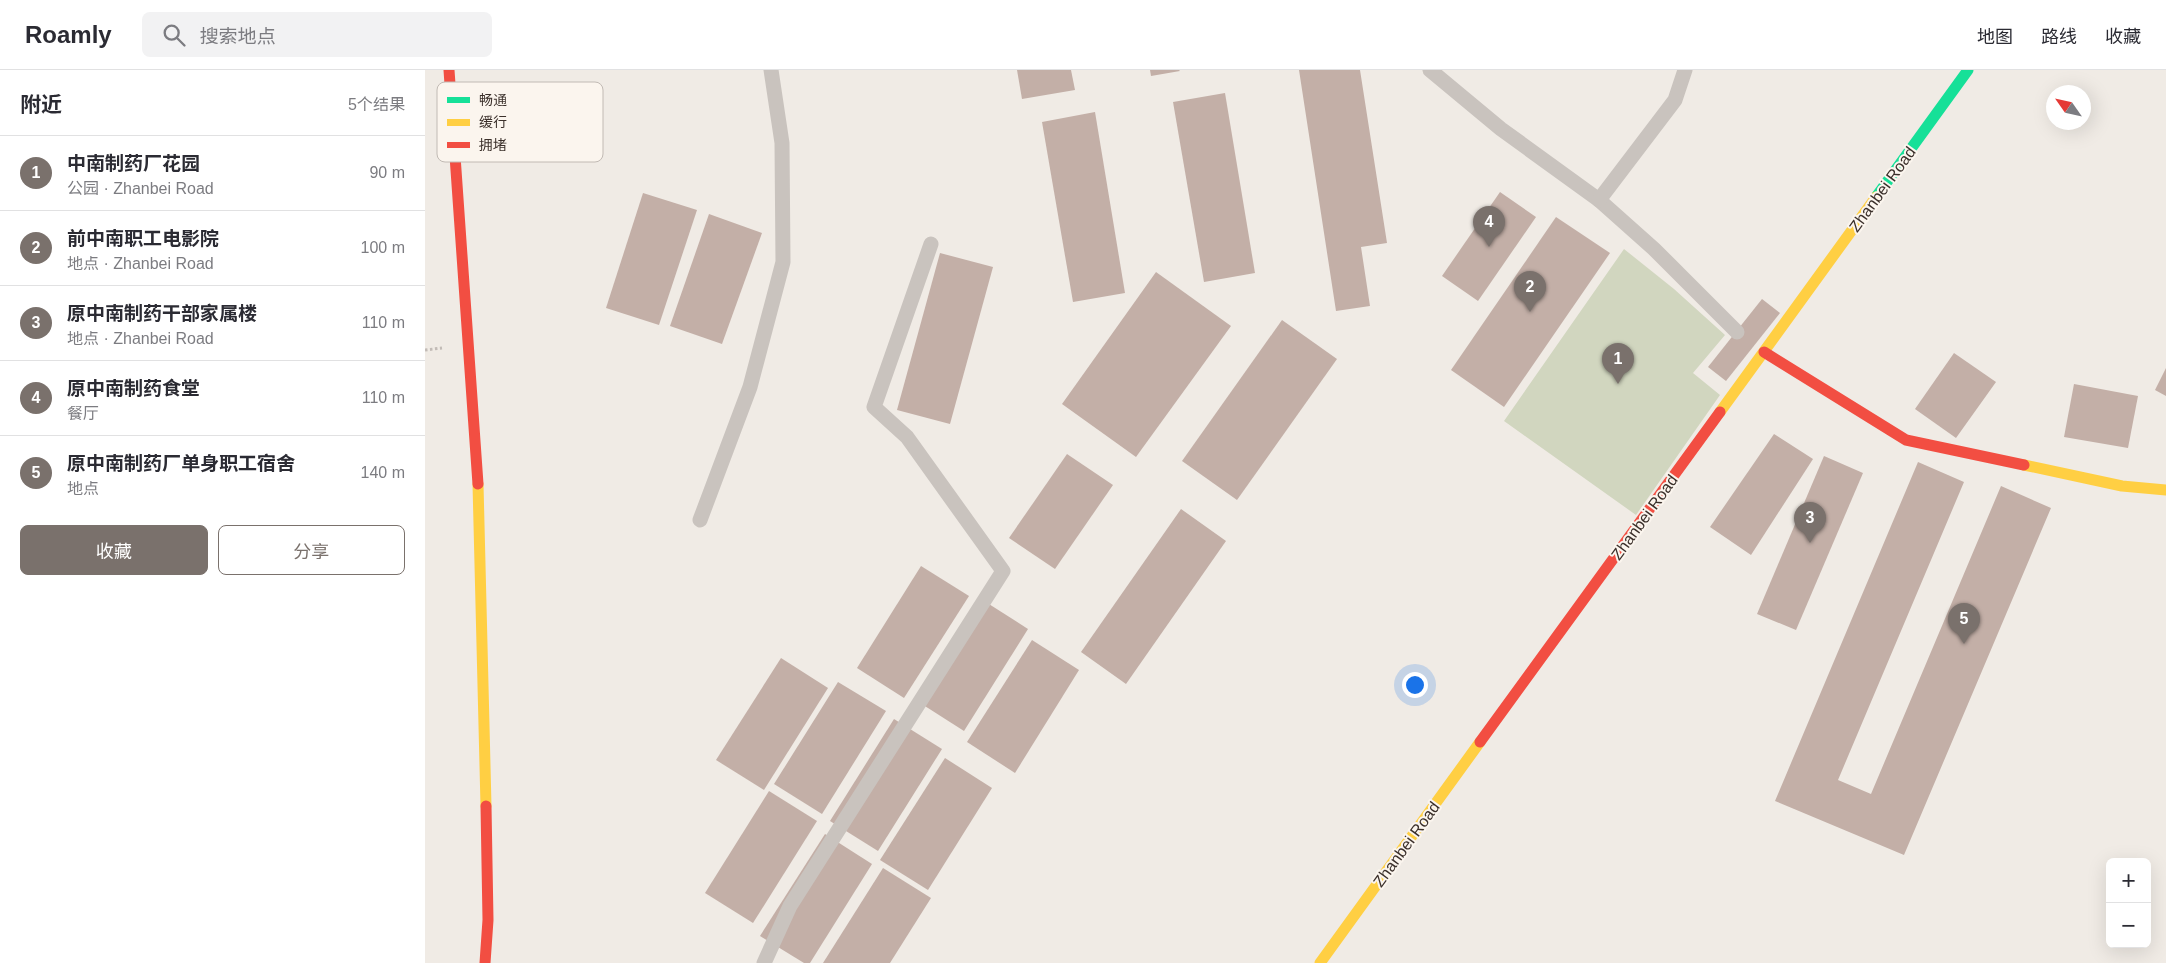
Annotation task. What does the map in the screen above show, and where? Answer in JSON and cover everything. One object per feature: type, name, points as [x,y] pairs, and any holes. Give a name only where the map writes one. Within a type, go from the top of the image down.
[{"type":"street","name":"Zhanbei Road","points":[[1321,963],[1759,349],[1968,70]]},
{"type":"street","points":[[455,162],[480,511],[488,920],[485,963]]},
{"type":"street","points":[[1759,349],[1906,440],[2122,486],[2166,490]]},
{"type":"lane","points":[[700,520],[750,387],[783,262],[782,143],[771,70]]},
{"type":"lane","points":[[1430,70],[1501,129],[1599,200],[1654,249],[1737,332]]},
{"type":"lane","points":[[1599,200],[1675,100],[1685,70]]},
{"type":"lane","points":[[764,963],[790,906],[1003,571],[907,437],[874,406],[931,244]]},
{"type":"green space","points":[[1624,249],[1674,289],[1725,335],[1693,373],[1720,395],[1636,515],[1504,421]]},
{"type":"building","points":[[1017,70],[1071,70],[1075,90],[1022,99]]},
{"type":"building","points":[[1150,70],[1179,70],[1180,71],[1151,76]]},
{"type":"building","points":[[1299,70],[1360,70],[1387,243],[1361,247],[1370,306],[1336,311]]},
{"type":"building","points":[[1225,93],[1255,273],[1204,282],[1173,102]]},
{"type":"building","points":[[1095,112],[1125,293],[1073,302],[1042,122]]},
{"type":"building","points":[[1500,192],[1536,217],[1478,301],[1442,276]]},
{"type":"building","points":[[643,193],[697,210],[659,325],[606,308]]},
{"type":"building","points":[[709,214],[762,233],[722,344],[670,326]]},
{"type":"building","points":[[1556,217],[1610,253],[1504,407],[1451,370]]},
{"type":"building","points":[[940,253],[993,267],[950,424],[897,410]]},
{"type":"building","points":[[1156,272],[1231,326],[1136,457],[1062,404]]},
{"type":"building","points":[[1762,299],[1780,313],[1726,381],[1708,367]]},
{"type":"building","points":[[1282,320],[1337,359],[1237,500],[1182,461]]},
{"type":"building","points":[[1954,353],[1996,382],[1956,438],[1915,409]]},
{"type":"building","points":[[2166,368],[2166,396],[2155,390]]},
{"type":"building","points":[[2074,384],[2138,396],[2128,448],[2064,437]]},
{"type":"building","points":[[1774,434],[1813,459],[1751,555],[1710,527]]},
{"type":"building","points":[[1067,454],[1113,485],[1055,569],[1009,538]]},
{"type":"building","points":[[1824,456],[1863,473],[1796,630],[1757,614]]},
{"type":"building","points":[[1918,462],[1964,482],[1838,780],[1871,794],[2001,486],[2051,508],[1904,855],[1775,801]]},
{"type":"building","points":[[1181,509],[1226,541],[1126,684],[1081,652]]},
{"type":"building","points":[[921,566],[969,596],[904,698],[857,668]]},
{"type":"building","points":[[981,599],[1028,629],[964,731],[917,701]]},
{"type":"building","points":[[1032,640],[1079,670],[1015,773],[967,742]]},
{"type":"building","points":[[781,658],[828,688],[764,790],[716,760]]},
{"type":"building","points":[[838,682],[886,711],[822,814],[774,784]]},
{"type":"building","points":[[894,719],[942,749],[878,851],[830,821]]},
{"type":"building","points":[[945,758],[992,788],[928,890],[880,860]]},
{"type":"building","points":[[769,791],[817,821],[753,923],[705,893]]},
{"type":"building","points":[[825,834],[872,864],[810,963],[804,963],[760,936]]},
{"type":"building","points":[[883,868],[931,898],[890,963],[823,963]]},
{"type":"traffic: fast","points":[[1876,197],[1968,70]]},
{"type":"traffic: slow","points":[[1720,412],[1876,197]]},
{"type":"traffic: slow","points":[[2024,465],[2122,486],[2166,490]]},
{"type":"traffic: slow","points":[[478,484],[486,806]]},
{"type":"traffic: slow","points":[[1320,963],[1480,742]]},
{"type":"traffic: jam","points":[[449,70],[450,82]]},
{"type":"traffic: jam","points":[[455,162],[478,484]]},
{"type":"traffic: jam","points":[[1764,352],[1906,440],[2024,465]]},
{"type":"traffic: jam","points":[[1480,742],[1720,412]]},
{"type":"traffic: jam","points":[[485,963],[488,920],[486,806]]},
{"type":"place","name":"原中南制药食堂","points":[[1489,247]]},
{"type":"place","name":"前中南职工电影院","points":[[1530,312]]},
{"type":"place","name":"中南制药厂花园","points":[[1618,384]]},
{"type":"place","name":"原中南制药干部家属楼","points":[[1810,543]]},
{"type":"place","name":"原中南制药厂单身职工宿舍","points":[[1964,644]]}]
